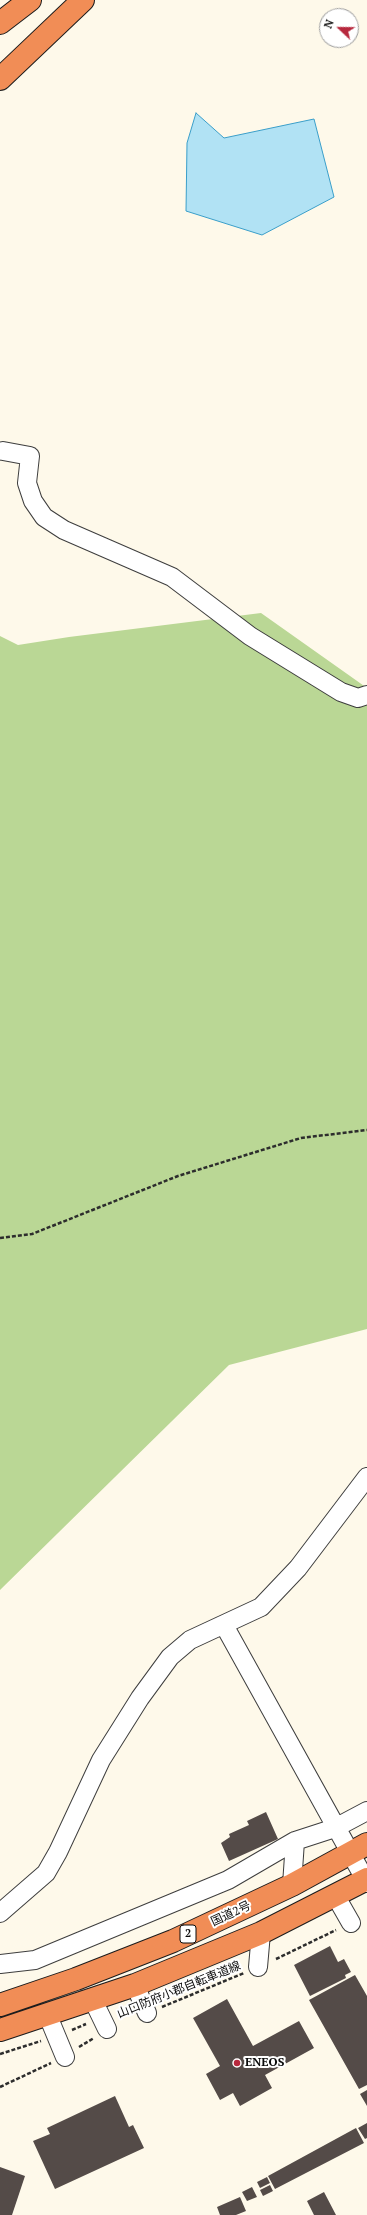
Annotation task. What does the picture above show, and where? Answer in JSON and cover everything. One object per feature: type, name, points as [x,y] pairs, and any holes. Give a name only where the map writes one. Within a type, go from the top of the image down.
[{"type":"highway","points":[[0,23],[30,0]]},
{"type":"highway","points":[[0,79],[82,0]]},
{"type":"highway","name":"国道2号","points":[[0,2005],[76,1980],[173,1941],[292,1885],[359,1849]]},
{"type":"highway","name":"2","points":[[0,2030],[48,2016],[135,1985],[261,1933],[366,1880]]},
{"type":"street","points":[[2,451],[30,456],[27,484],[34,501],[44,517],[64,530],[172,577],[250,636],[340,692],[358,698],[367,695]]},
{"type":"street","points":[[0,1914],[46,1873],[58,1852],[101,1760],[140,1698],[170,1656],[190,1640],[261,1607],[298,1568],[367,1477]]},
{"type":"street","points":[[224,1625],[335,1828],[359,1849],[366,1880]]},
{"type":"street","points":[[0,1964],[35,1960],[228,1880],[295,1841],[335,1828],[367,1811]]},
{"type":"street","points":[[292,1885],[295,1841]]},
{"type":"street","points":[[336,1895],[351,1923]]},
{"type":"street","points":[[258,1967],[261,1933]]},
{"type":"street","points":[[135,1985],[147,2014]]},
{"type":"street","points":[[93,2000],[107,2029]]},
{"type":"street","points":[[48,2016],[65,2057]]},
{"type":"path","points":[[0,1238],[32,1234],[178,1176],[301,1138],[367,1130]]},
{"type":"path","name":"山口防府小郡自転車道線","points":[[147,2014],[258,1967],[351,1923]]},
{"type":"path","name":"山口防府小郡自転車道線","points":[[0,2087],[65,2057],[107,2029]]},
{"type":"green space","points":[[261,613],[367,688],[367,1329],[229,1365],[0,1590],[0,636],[18,645],[69,637]]},
{"type":"water","points":[[196,113],[224,138],[314,119],[334,197],[262,235],[186,211],[187,143]]},
{"type":"building","points":[[266,1812],[278,1839],[229,1861],[221,1843],[230,1837],[229,1834],[249,1825],[247,1821]]},
{"type":"building","points":[[330,1946],[338,1962],[344,1959],[351,1972],[345,1975],[346,1978],[310,1996],[294,1965]]},
{"type":"building","points":[[355,1975],[367,1996],[367,2085],[359,2089],[309,2000]]},
{"type":"building","points":[[227,1999],[253,2046],[299,2021],[314,2048],[265,2075],[272,2088],[240,2106],[233,2093],[220,2100],[206,2074],[220,2066],[193,2018]]},
{"type":"building","points":[[367,2090],[367,2106],[360,2094]]},
{"type":"building","points":[[115,2096],[129,2127],[133,2125],[144,2148],[55,2189],[33,2141],[50,2134],[47,2128]]},
{"type":"building","points":[[367,2123],[367,2138],[365,2139],[358,2128]]},
{"type":"building","points":[[356,2128],[364,2143],[275,2189],[268,2176]]},
{"type":"building","points":[[0,2167],[25,2176],[12,2215],[0,2215]]},
{"type":"building","points":[[267,2177],[270,2183],[260,2188],[257,2182]]},
{"type":"building","points":[[270,2185],[273,2191],[263,2196],[260,2190]]},
{"type":"building","points":[[252,2187],[257,2197],[247,2201],[242,2192]]},
{"type":"building","points":[[324,2192],[336,2215],[314,2215],[307,2201]]},
{"type":"building","points":[[240,2197],[246,2211],[236,2215],[220,2215],[217,2207]]},
{"type":"place","name":"ENEOS","points":[[237,2063]]}]
